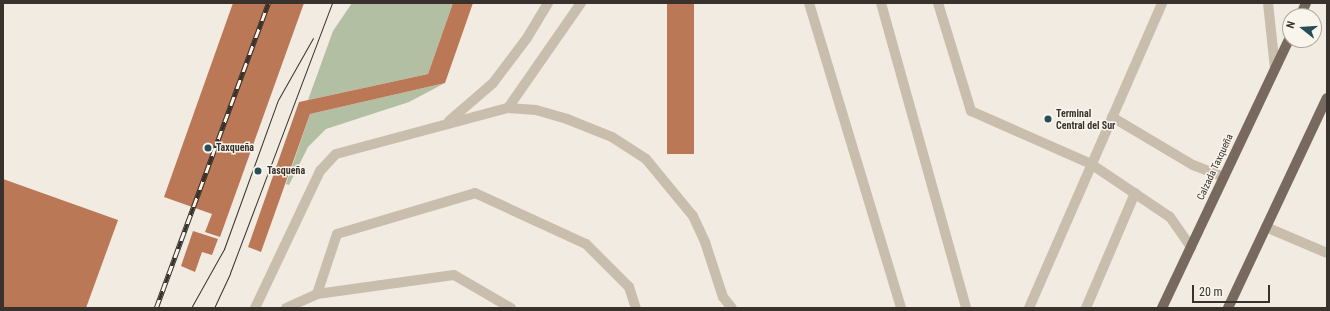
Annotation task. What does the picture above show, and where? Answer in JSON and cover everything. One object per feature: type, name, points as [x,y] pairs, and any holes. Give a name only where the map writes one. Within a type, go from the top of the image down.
[{"type":"main road","name":"Calzada Taxqueña","points":[[1162,308],[1284,48]]},
{"type":"main road","points":[[1228,308],[1327,98]]},
{"type":"street","points":[[448,123],[493,83],[527,38],[548,3]]},
{"type":"street","points":[[508,108],[581,3]]},
{"type":"street","points":[[809,3],[901,308]]},
{"type":"street","points":[[881,3],[966,308]]},
{"type":"street","points":[[938,3],[971,111],[1091,164],[1170,217],[1191,247]]},
{"type":"street","points":[[1029,308],[1162,3]]},
{"type":"street","points":[[1268,3],[1275,68]]},
{"type":"street","points":[[255,308],[320,171],[336,154],[508,108],[536,110],[567,119],[612,137],[646,159],[693,216],[705,242],[723,297],[732,308]]},
{"type":"street","points":[[1112,117],[1193,165],[1224,178]]},
{"type":"street","points":[[317,294],[337,234],[475,193],[586,244],[629,287],[636,308]]},
{"type":"street","points":[[1086,308],[1135,193]]},
{"type":"street","points":[[1266,226],[1327,253]]},
{"type":"street","points":[[286,308],[317,294],[454,275],[512,308]]},
{"type":"green space","points":[[352,3],[453,3],[428,74],[308,100],[333,31]]},
{"type":"green space","points":[[445,83],[409,102],[326,129],[308,147],[289,185],[286,184],[310,114]]},
{"type":"building","name":"Taxqueña","points":[[233,3],[304,3],[220,237],[205,232],[212,214],[164,197]]},
{"type":"building","points":[[453,3],[473,3],[445,83],[310,114],[261,252],[248,247],[299,102],[428,74]]},
{"type":"building","points":[[667,3],[694,3],[694,154],[667,154]]},
{"type":"building","points":[[3,179],[118,220],[86,308],[3,308]]},
{"type":"building","points":[[193,231],[218,239],[212,255],[202,252],[195,272],[181,266]]},
{"type":"tram line","points":[[214,308],[230,273],[332,3]]},
{"type":"tram line","points":[[191,308],[224,249],[278,100],[313,38]]},
{"type":"railway","points":[[156,308],[268,3]]},
{"type":"place","name":"Terminal Central del Sur","points":[[1048,119]]},
{"type":"place","name":"Taxqueña","points":[[208,148]]},
{"type":"place","name":"Tasqueña","points":[[258,171]]}]
